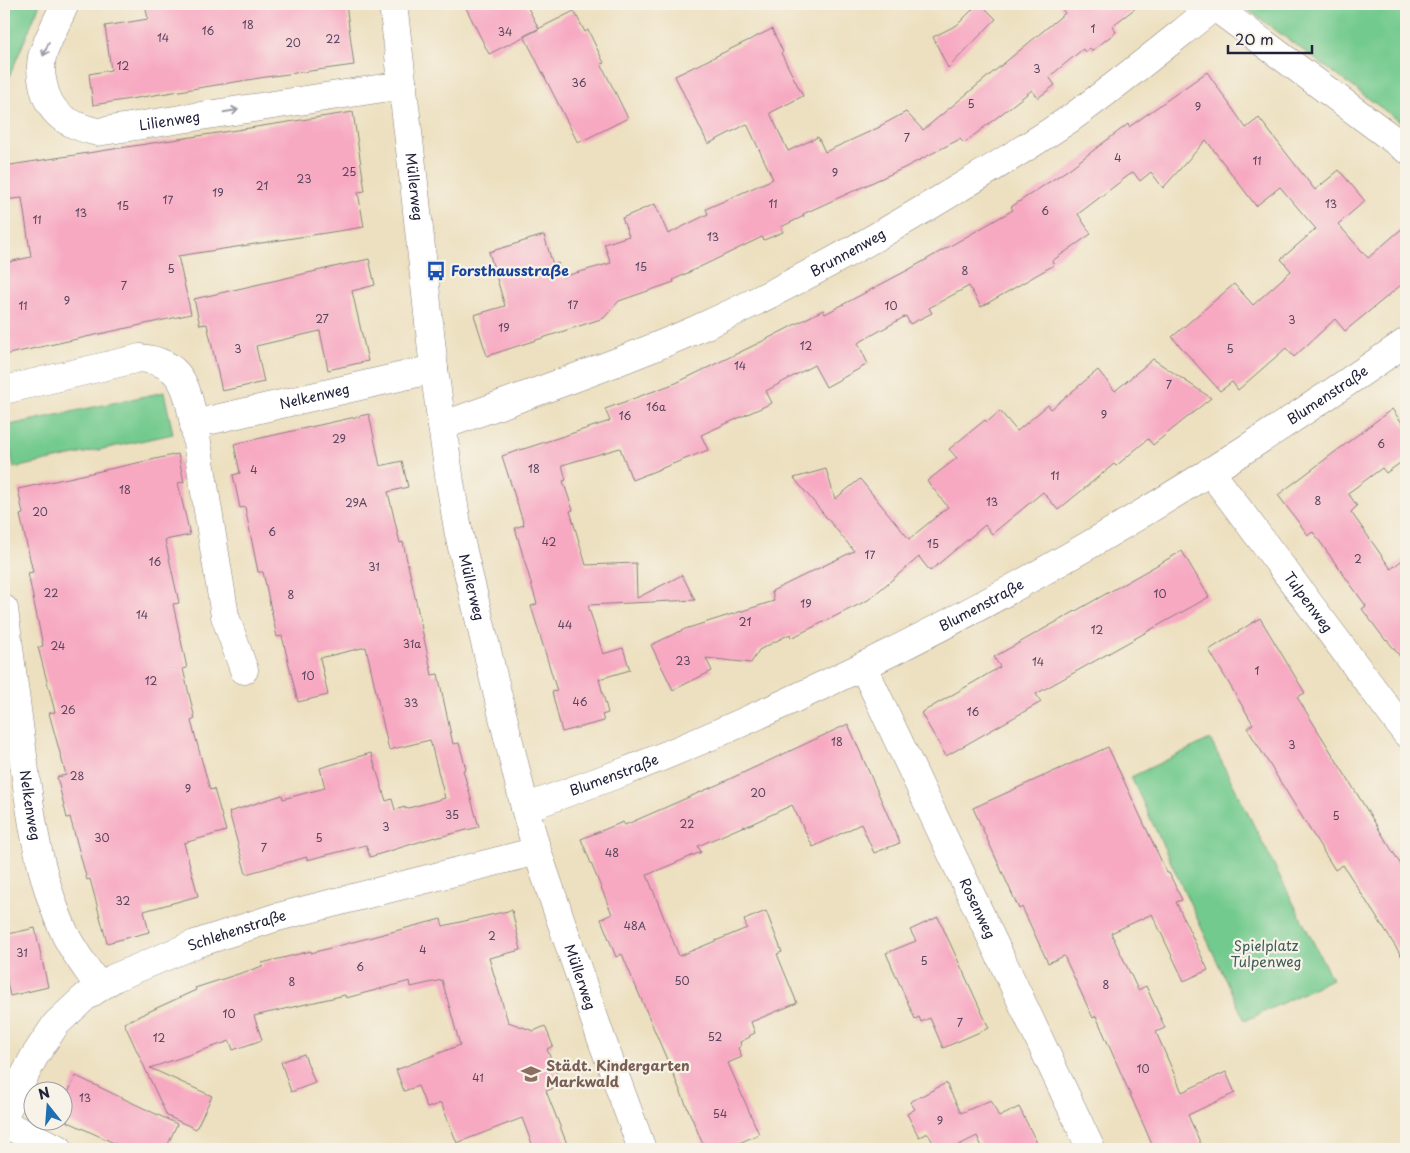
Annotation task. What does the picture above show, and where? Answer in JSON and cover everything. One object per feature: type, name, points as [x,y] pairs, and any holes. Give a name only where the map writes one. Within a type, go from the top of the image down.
[{"type":"street","name":"Lilienweg","points":[[65,4],[42,57],[41,73],[44,91],[51,107],[61,117],[77,127],[97,132],[403,85]]},
{"type":"street","name":"Müllerweg","points":[[393,4],[434,369],[459,535],[537,851],[600,1035],[642,1149]]},
{"type":"street","points":[[1213,5],[1406,150]]},
{"type":"street","name":"Brunnenweg","points":[[442,426],[585,374],[695,330],[841,258],[991,169],[1069,118],[1134,71],[1213,5]]},
{"type":"street","name":"Blumenstraße","points":[[525,808],[630,769],[700,740],[863,666],[941,626],[1084,548],[1291,421],[1406,342]]},
{"type":"street","points":[[4,390],[140,358],[155,359],[174,371],[185,387],[194,424],[226,616],[244,670]]},
{"type":"street","name":"Nelkenweg","points":[[194,424],[434,369]]},
{"type":"street","name":"Tulpenweg","points":[[1210,471],[1406,733]]},
{"type":"street","name":"Nelkenweg","points":[[4,609],[28,795],[34,835],[43,872],[52,902],[67,938],[99,987]]},
{"type":"street","name":"Rosenweg","points":[[863,666],[1092,1149]]},
{"type":"street","name":"Schlehenstraße","points":[[4,1115],[34,1057],[56,1024],[85,997],[114,978],[195,944],[265,921],[537,851]]},
{"type":"street","points":[[4,1124],[59,1149]]},
{"type":"green space","points":[[4,4],[40,4],[4,89]]},
{"type":"green space","points":[[1240,4],[1406,4],[1406,126]]},
{"type":"green space","points":[[164,392],[173,434],[14,468],[5,426]]},
{"type":"green space","name":"Spielplatz Tulpenweg","points":[[1210,739],[1332,979],[1245,1021],[1131,777]]},
{"type":"building","points":[[145,4],[346,4],[354,65],[93,105],[89,74],[111,70],[105,26],[148,19]]},
{"type":"building","points":[[464,4],[526,4],[539,29],[489,54]]},
{"type":"building","points":[[978,4],[981,4],[996,19],[948,68],[933,37],[957,25]]},
{"type":"building","points":[[1058,4],[1141,4],[1112,26],[1116,32],[1092,51],[1090,48],[1085,52],[1083,49],[1049,77],[1055,85],[1038,98],[1032,90],[964,143],[960,139],[904,168],[803,214],[804,216],[781,227],[783,232],[764,240],[762,237],[673,280],[674,282],[619,301],[604,318],[487,356],[474,315],[505,306],[489,252],[544,235],[553,265],[558,263],[562,277],[611,263],[604,244],[629,236],[622,218],[655,204],[668,234],[708,214],[706,209],[773,179],[747,124],[708,144],[675,76],[772,29],[783,52],[781,53],[803,96],[770,113],[788,151],[818,137],[825,152],[880,127],[906,112],[923,130],[1065,13]]},
{"type":"building","points":[[574,11],[585,32],[588,30],[604,63],[601,64],[628,118],[578,143],[524,36]]},
{"type":"building","points":[[1207,72],[1246,128],[1259,118],[1315,190],[1339,170],[1365,201],[1338,224],[1368,258],[1406,225],[1406,281],[1345,331],[1335,319],[1294,357],[1286,348],[1238,390],[1232,382],[1220,391],[1172,337],[1234,284],[1253,305],[1291,271],[1281,259],[1316,229],[1280,187],[1256,206],[1206,140],[1163,188],[1151,172],[1140,181],[1133,172],[1078,214],[1091,234],[1052,261],[1054,265],[981,307],[969,286],[929,308],[932,313],[910,324],[906,316],[858,343],[868,364],[826,387],[814,365],[766,391],[772,403],[701,435],[708,450],[632,480],[620,448],[562,465],[566,480],[563,481],[573,510],[570,511],[586,565],[636,563],[637,598],[682,575],[695,600],[588,605],[603,654],[623,648],[630,670],[599,679],[608,713],[602,715],[604,721],[562,732],[552,692],[557,691],[531,606],[537,604],[515,528],[524,525],[502,456],[610,421],[605,409],[676,383],[823,310],[825,314],[908,270],[1013,210],[1011,207],[1069,169],[1128,124],[1129,127]]},
{"type":"building","points":[[353,112],[365,191],[358,192],[364,227],[178,256],[191,314],[4,355],[4,263],[31,257],[22,198],[4,200],[4,166]]},
{"type":"building","points":[[369,259],[375,285],[352,291],[368,361],[328,370],[320,331],[256,346],[264,382],[222,391],[207,324],[200,325],[194,299]]},
{"type":"building","points":[[1153,359],[1211,398],[1153,445],[1148,439],[1058,510],[1043,492],[992,534],[985,525],[930,571],[919,557],[868,600],[791,638],[790,634],[759,650],[751,663],[706,658],[712,671],[673,690],[651,645],[685,629],[774,601],[772,591],[854,551],[794,478],[826,469],[835,499],[860,479],[909,539],[948,507],[927,481],[957,458],[949,449],[985,420],[987,422],[1000,411],[1017,431],[1048,405],[1051,409],[1098,370],[1115,391]]},
{"type":"building","points":[[1392,409],[1406,428],[1406,459],[1386,473],[1382,468],[1348,493],[1357,506],[1351,512],[1391,569],[1406,557],[1406,664],[1362,609],[1366,606],[1313,532],[1308,535],[1278,495]]},
{"type":"building","points":[[369,414],[380,466],[402,461],[408,487],[388,492],[400,543],[403,542],[432,675],[438,674],[453,744],[459,743],[466,769],[463,770],[479,827],[435,837],[370,857],[366,845],[307,860],[307,857],[246,874],[229,812],[282,795],[283,799],[325,788],[320,768],[371,753],[386,801],[392,799],[395,810],[445,798],[430,740],[389,750],[366,647],[320,658],[328,695],[298,702],[282,636],[277,637],[263,572],[258,572],[245,507],[240,508],[233,475],[240,473],[234,444]]},
{"type":"building","points":[[178,454],[184,482],[178,483],[190,535],[165,540],[179,603],[173,604],[187,668],[183,669],[195,719],[191,721],[210,790],[214,789],[226,831],[184,843],[198,896],[144,911],[149,932],[107,943],[90,879],[87,880],[70,817],[67,818],[57,777],[66,775],[49,713],[55,712],[38,647],[43,646],[28,573],[33,572],[20,515],[23,514],[18,489]]},
{"type":"building","points":[[1182,551],[1209,597],[1036,694],[1041,702],[946,756],[921,713],[1000,667],[994,657]]},
{"type":"building","points":[[1260,618],[1305,693],[1297,697],[1406,873],[1406,963],[1343,865],[1335,870],[1247,728],[1253,724],[1209,650]]},
{"type":"building","points":[[848,724],[900,843],[874,853],[861,824],[813,847],[792,805],[698,846],[701,852],[647,875],[679,956],[747,928],[744,920],[766,911],[782,952],[777,954],[797,1003],[751,1022],[755,1033],[740,1042],[741,1046],[738,1048],[742,1057],[728,1063],[759,1134],[726,1149],[705,1149],[622,954],[616,957],[601,919],[612,914],[581,839],[623,822],[625,825]]},
{"type":"building","points":[[1108,747],[1167,873],[1169,873],[1182,900],[1176,902],[1208,970],[1184,981],[1152,914],[1111,933],[1138,990],[1146,986],[1165,1028],[1156,1032],[1182,1092],[1226,1072],[1235,1093],[1188,1115],[1203,1149],[1154,1149],[1096,1016],[1093,1018],[1064,956],[1048,963],[1022,907],[1019,909],[973,808]]},
{"type":"building","points":[[512,910],[521,950],[489,958],[508,1022],[534,1031],[545,1026],[553,1046],[547,1049],[561,1085],[546,1091],[569,1149],[534,1149],[522,1118],[457,1143],[441,1103],[427,1108],[418,1086],[404,1091],[396,1070],[460,1045],[442,980],[411,987],[410,981],[346,998],[345,995],[254,1016],[262,1040],[233,1050],[230,1041],[150,1068],[212,1096],[196,1129],[167,1116],[124,1023],[196,990],[195,988],[263,966],[262,963],[311,951],[311,953],[441,919],[443,926]]},
{"type":"building","points":[[938,917],[989,1028],[943,1048],[930,1018],[921,1022],[919,1017],[915,1019],[886,953],[916,941],[910,930]]},
{"type":"building","points":[[35,928],[48,987],[10,996],[4,967],[4,935]]},
{"type":"building","points":[[304,1054],[315,1083],[291,1092],[281,1062]]},
{"type":"building","points":[[76,1076],[177,1124],[166,1149],[127,1149],[72,1124],[72,1084]]},
{"type":"building","points":[[946,1083],[961,1113],[991,1100],[999,1117],[1019,1107],[1040,1149],[983,1149],[977,1136],[951,1149],[936,1149],[928,1133],[919,1137],[907,1114],[915,1109],[910,1102]]},
{"type":"place","name":"Forsthausstraße","points":[[436,271]]},
{"type":"place","name":"Städt. Kindergarten Markwald","points":[[531,1074]]}]
